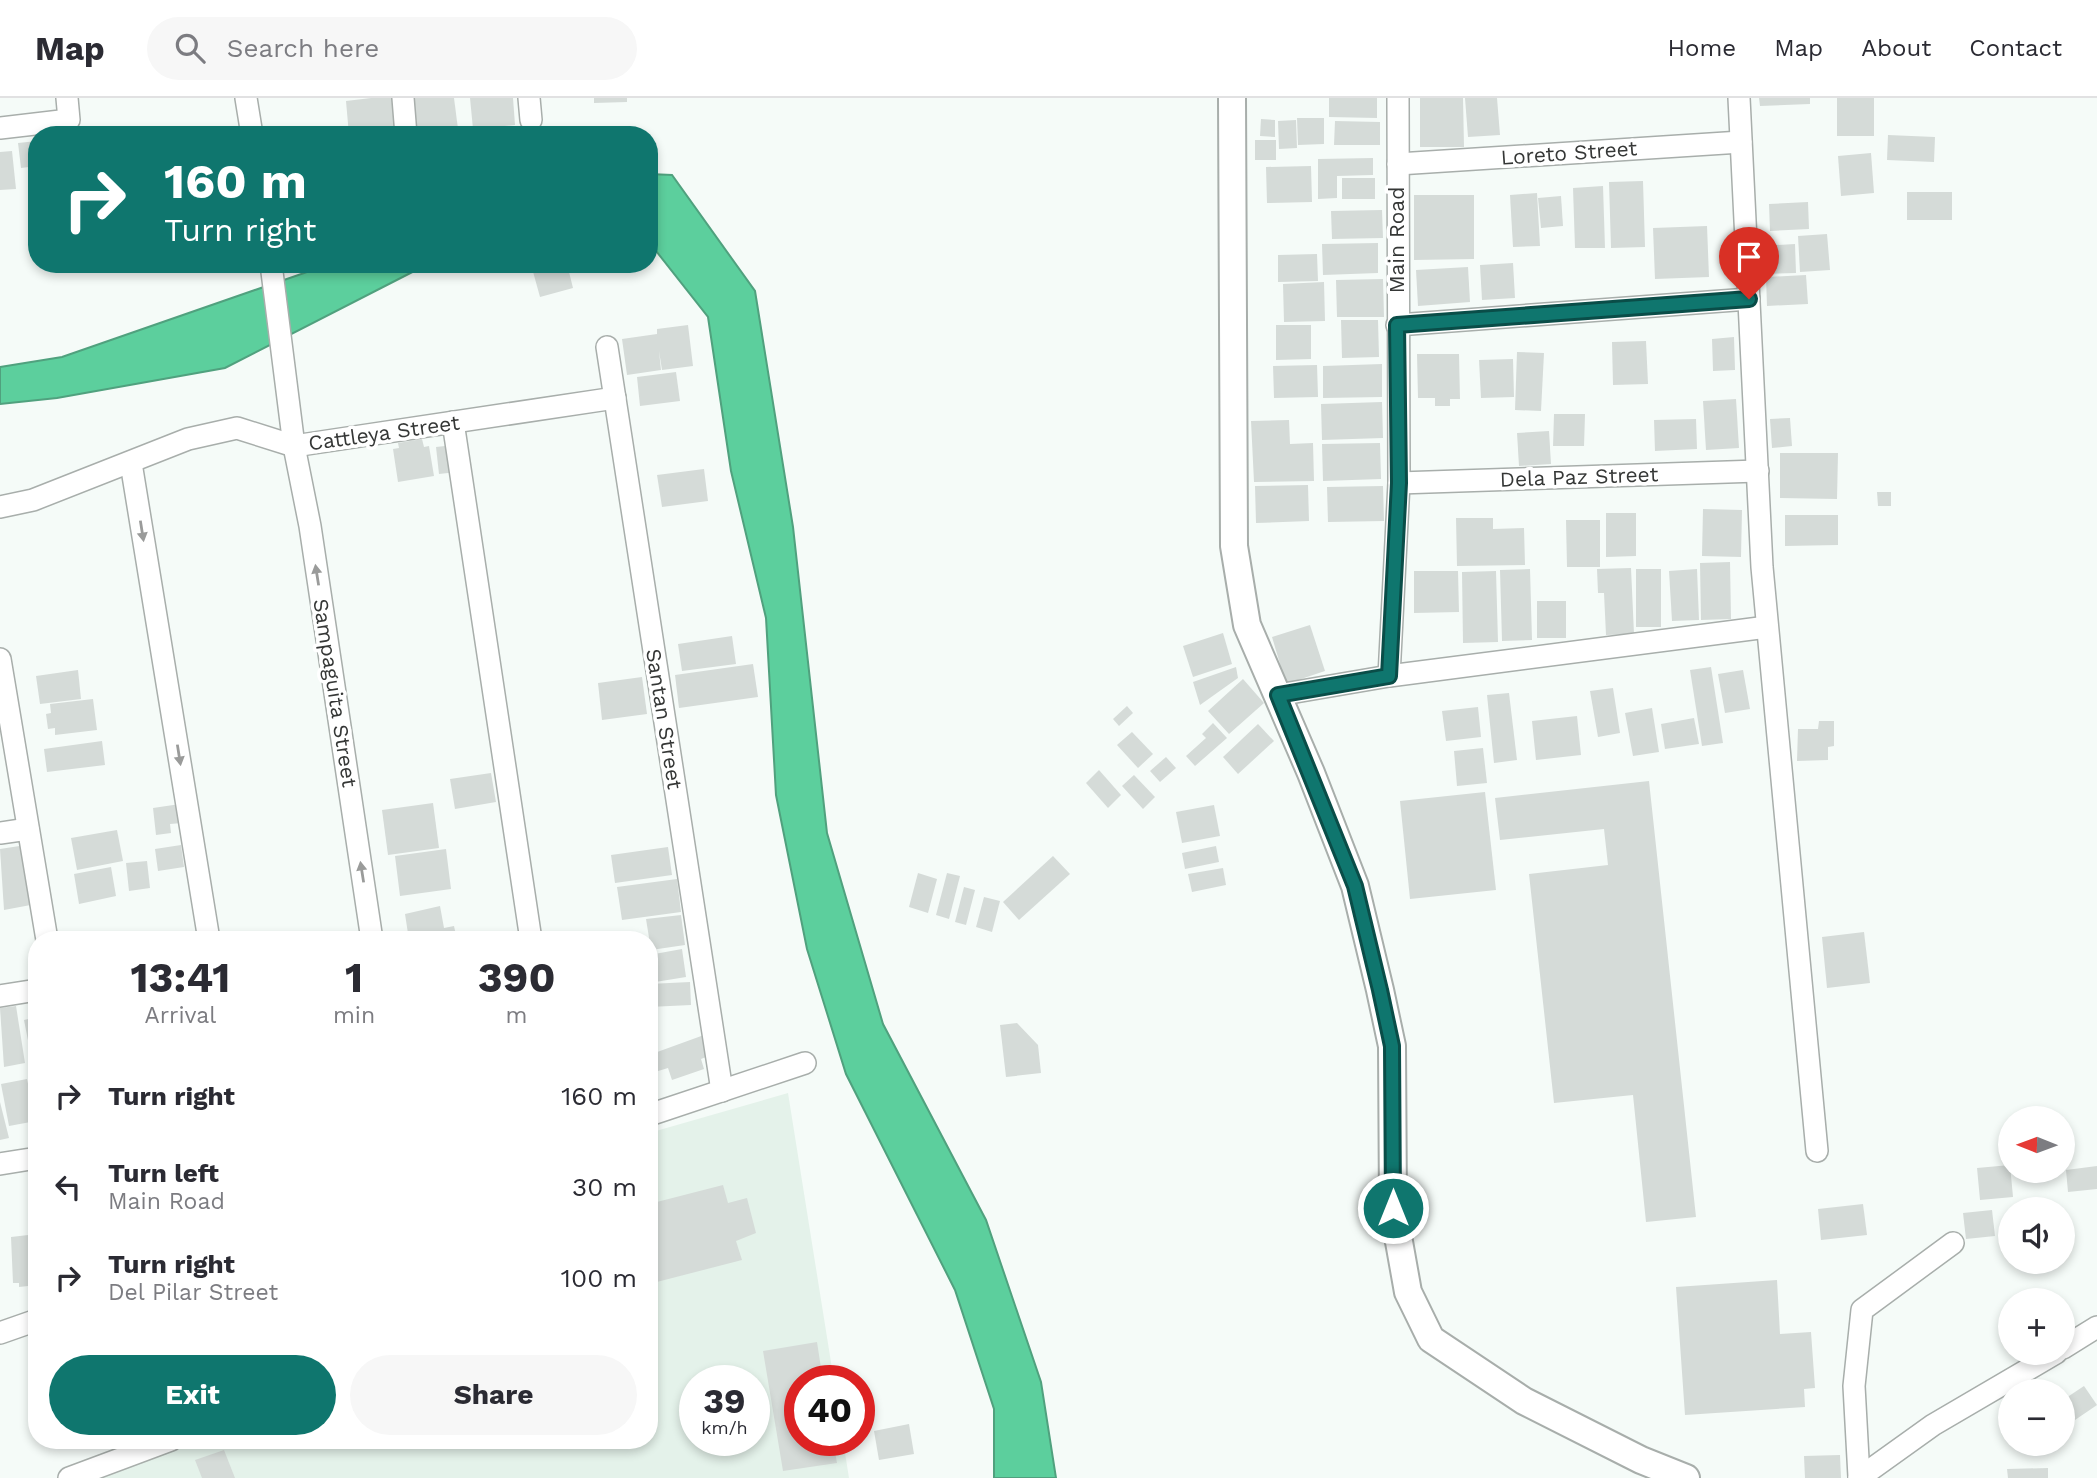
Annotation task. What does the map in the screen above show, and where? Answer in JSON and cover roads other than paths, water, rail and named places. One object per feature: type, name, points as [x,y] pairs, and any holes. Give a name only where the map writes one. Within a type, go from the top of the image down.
[{"type":"street","points":[[0,128],[69,120],[67,98]]},
{"type":"street","points":[[246,98],[250,126]]},
{"type":"street","points":[[403,98],[405,126]]},
{"type":"street","points":[[529,98],[531,120]]},
{"type":"street","points":[[1232,98],[1234,547],[1247,625],[1355,886],[1380,990],[1392,1046],[1393,1208],[1408,1292],[1431,1339],[1524,1401],[1642,1460],[1686,1478]]},
{"type":"street","name":"Main Road","points":[[1389,676],[1399,483],[1398,98]]},
{"type":"street","points":[[1739,98],[1767,627],[1817,1152]]},
{"type":"street","name":"Loreto Street","points":[[1398,164],[1741,142]]},
{"type":"street","name":"Sampaguita Street","points":[[272,273],[294,446],[310,526],[371,931]]},
{"type":"street","points":[[1397,325],[1749,299]]},
{"type":"street","name":"Santan Street","points":[[607,347],[722,1091]]},
{"type":"street","name":"Cattleya Street","points":[[0,507],[33,500],[188,439],[236,428],[294,446],[615,398]]},
{"type":"street","points":[[453,422],[530,931]]},
{"type":"street","points":[[131,463],[208,931]]},
{"type":"street","name":"Dela Paz Street","points":[[1399,483],[1758,471]]},
{"type":"street","points":[[1278,695],[1389,676],[1767,627]]},
{"type":"street","points":[[1,670],[46,931]]},
{"type":"street","points":[[0,833],[29,829]]},
{"type":"street","points":[[0,996],[28,991]]},
{"type":"street","points":[[658,1112],[805,1063]]},
{"type":"street","points":[[0,1164],[28,1159]]},
{"type":"street","points":[[1859,1477],[1854,1386],[1862,1310],[1953,1243]]},
{"type":"street","points":[[0,1333],[28,1323]]},
{"type":"street","points":[[2075,1341],[2097,1328]]},
{"type":"street","points":[[1859,1477],[1933,1425],[2036,1365]]},
{"type":"street","points":[[69,1478],[146,1449]]}]
